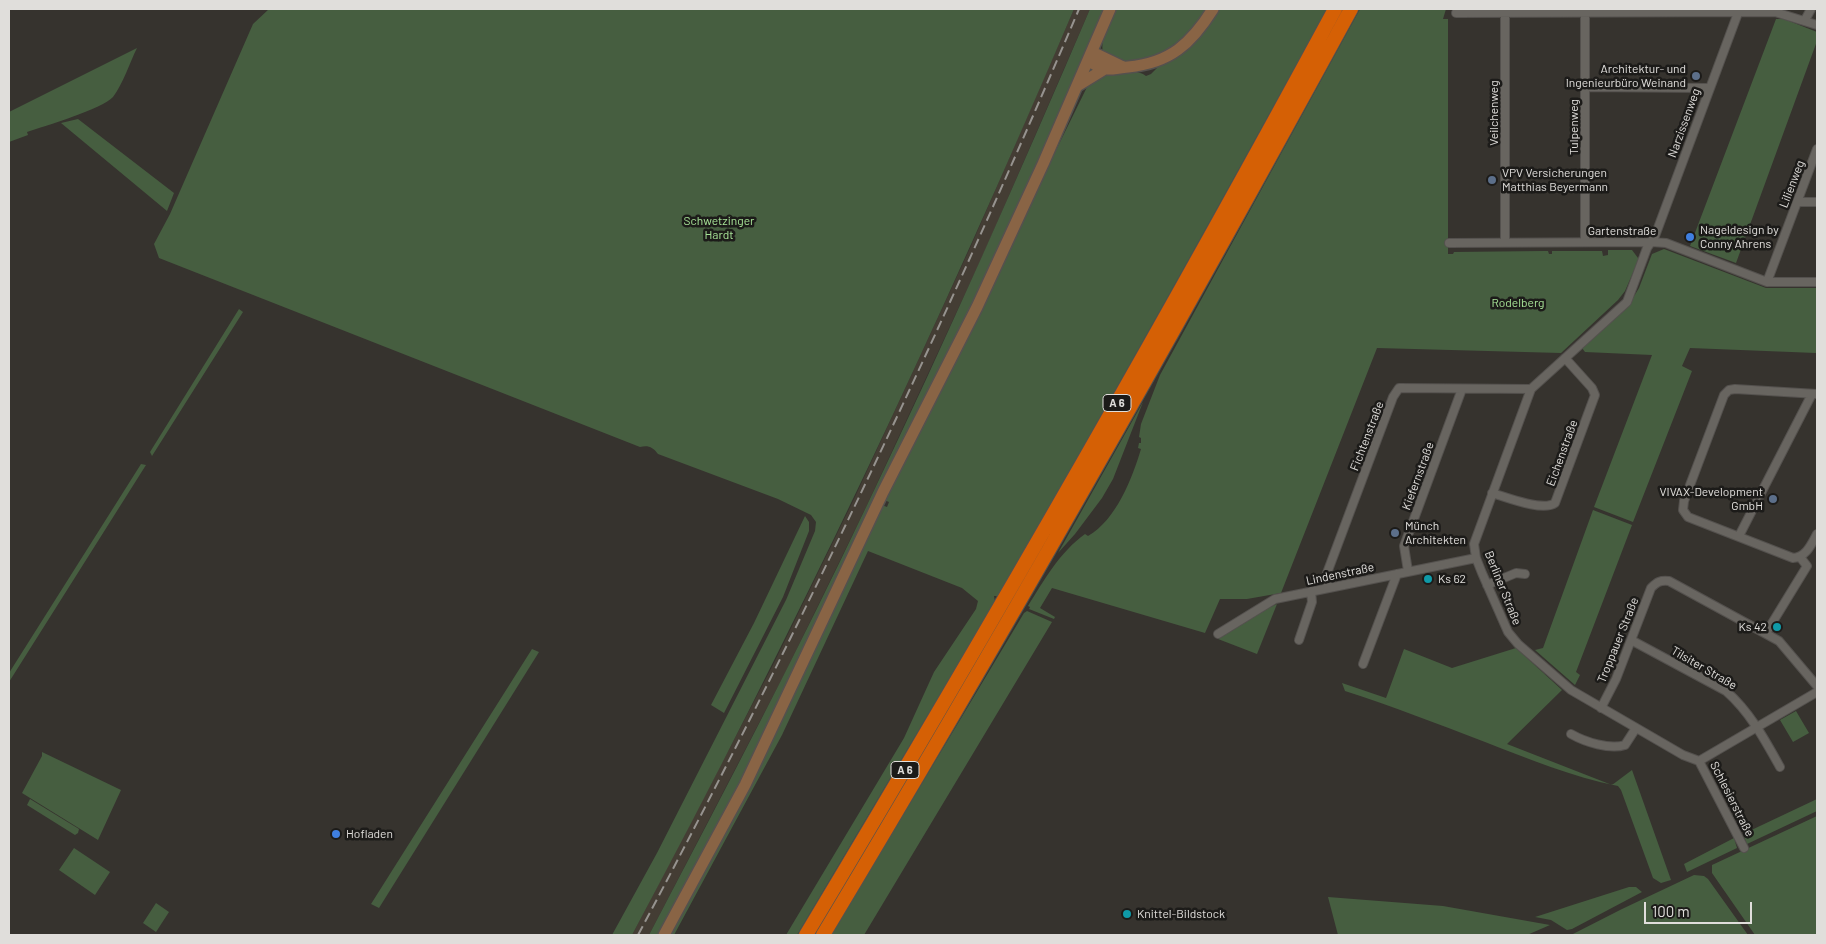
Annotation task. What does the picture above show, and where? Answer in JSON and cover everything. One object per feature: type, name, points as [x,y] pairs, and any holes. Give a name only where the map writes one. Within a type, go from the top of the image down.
[{"type":"highway","name":"A 6","points":[[823,935],[1011,604],[1335,9]]},
{"type":"highway","name":"A 6","points":[[806,935],[1011,604],[1160,358],[1351,9]]},
{"type":"main road","points":[[664,935],[723,827],[762,750],[878,501],[992,275],[1110,9]]},
{"type":"main road","points":[[1077,86],[1104,70],[1153,63],[1166,58],[1178,51],[1197,32],[1213,9]]},
{"type":"main road","points":[[1090,56],[1124,68]]},
{"type":"main road","points":[[1090,56],[1104,70]]},
{"type":"street","points":[[1805,20],[1811,9]]},
{"type":"street","points":[[1456,13],[1775,12],[1817,25]]},
{"type":"street","name":"Tulpenweg","points":[[1585,13],[1585,242]]},
{"type":"street","name":"Narzissenweg","points":[[1652,242],[1738,13]]},
{"type":"street","name":"Veilchenweg","points":[[1505,242],[1506,14]]},
{"type":"street","points":[[1586,87],[1709,88]]},
{"type":"street","name":"Lilienweg","points":[[1767,282],[1817,149]]},
{"type":"street","points":[[1797,202],[1817,202]]},
{"type":"street","name":"Berliner Straße","points":[[1652,242],[1647,248],[1627,302],[1531,389],[1474,544],[1476,558],[1487,585],[1508,632],[1518,644],[1570,690],[1683,755],[1699,760]]},
{"type":"street","name":"Gartenstraße","points":[[1449,243],[1666,243],[1767,282],[1817,282]]},
{"type":"street","name":"Eichenstraße","points":[[1492,492],[1542,507],[1555,503],[1595,395],[1592,388],[1565,358]]},
{"type":"street","name":"Fichtenstraße","points":[[1328,588],[1327,572],[1393,397],[1399,388],[1531,389]]},
{"type":"street","name":"Kiefernstraße","points":[[1408,571],[1404,546],[1462,389]]},
{"type":"street","points":[[1739,536],[1815,394],[1735,389],[1729,390],[1724,395],[1684,501],[1683,510],[1688,516],[1793,558],[1800,557],[1806,552],[1817,534]]},
{"type":"street","points":[[1800,557],[1807,566],[1766,633],[1779,641],[1817,686]]},
{"type":"street","name":"Lindenstraße","points":[[1218,634],[1275,599],[1476,558]]},
{"type":"street","points":[[1487,585],[1516,573],[1525,574]]},
{"type":"street","points":[[1363,664],[1397,574]]},
{"type":"street","name":"Troppauer Straße","points":[[1601,708],[1616,680],[1651,588],[1656,582],[1668,581],[1766,633]]},
{"type":"street","points":[[1299,640],[1312,602],[1311,591]]},
{"type":"street","name":"Tilsiter Straße","points":[[1631,640],[1726,691],[1736,700],[1756,726],[1780,767]]},
{"type":"street","points":[[1699,760],[1756,726],[1816,695]]},
{"type":"street","points":[[1571,734],[1580,739],[1617,748],[1626,745],[1636,728]]},
{"type":"street","name":"Schlesierstraße","points":[[1699,760],[1744,848]]},
{"type":"shaded area","points":[[1074,9],[1090,9],[984,253],[867,505],[787,669],[649,935],[632,935],[774,663],[854,499],[970,248]]},
{"type":"green space","name":"Schwetzinger Hardt","points":[[269,9],[1074,9],[971,244],[864,477],[751,707],[632,935],[612,935],[657,853],[786,600],[815,531],[816,522],[811,515],[778,499],[658,454],[650,447],[640,447],[159,258],[154,244],[170,214],[253,24]]},
{"type":"green space","points":[[1090,9],[1104,9],[1014,221],[763,740],[660,935],[649,935],[842,558],[982,257]]},
{"type":"green space","points":[[1116,9],[1208,9],[1195,27],[1171,49],[1140,61],[1120,62],[1103,52],[1102,47],[1108,25]]},
{"type":"green space","points":[[1218,9],[1327,9],[1081,450],[998,596],[994,596],[995,602],[797,935],[786,935],[904,738],[934,672],[976,609],[978,601],[962,588],[868,551],[782,735],[674,935],[668,935],[882,505],[887,507],[889,502],[884,500],[1088,85],[1100,77],[1112,73],[1137,72],[1146,76],[1151,74],[1159,66],[1181,55],[1192,46]]},
{"type":"green space","name":"Rodelberg","points":[[1360,9],[1446,9],[1443,19],[1448,19],[1448,254],[1453,254],[1454,252],[1548,251],[1549,254],[1552,254],[1552,251],[1602,251],[1603,256],[1608,255],[1608,250],[1632,250],[1638,261],[1625,291],[1618,300],[1561,353],[1377,348],[1281,593],[1247,599],[1220,599],[1205,633],[1052,588],[1040,608],[1055,617],[1054,619],[1029,609],[1030,607],[1028,606],[1060,558],[1085,534],[1088,536],[1098,529],[1107,520],[1122,498],[1141,449],[1138,448],[1139,443],[1141,443],[1141,438],[1139,437],[1141,424],[1160,375]]},
{"type":"green space","points":[[1776,19],[1784,19],[1817,32],[1817,41],[1736,263],[1690,246]]},
{"type":"green space","points":[[137,48],[120,86],[113,97],[107,102],[73,117],[27,132],[28,135],[9,142],[9,112]]},
{"type":"green space","points":[[78,119],[174,193],[167,211],[61,123]]},
{"type":"green space","points":[[1664,249],[1766,288],[1817,288],[1816,353],[1690,348],[1682,366],[1692,371],[1633,522],[1594,507],[1652,355],[1585,352],[1582,348],[1630,303],[1639,288],[1652,254]]},
{"type":"green space","points":[[239,309],[243,312],[152,456],[150,452]]},
{"type":"green space","points":[[1143,402],[1113,479],[1102,498],[1058,553]]},
{"type":"green space","points":[[141,464],[146,465],[9,682],[9,673]]},
{"type":"green space","points":[[1593,510],[1632,525],[1576,672],[1580,675],[1575,685],[1535,650],[1543,648]]},
{"type":"green space","points":[[805,516],[809,522],[809,531],[783,597],[724,713],[711,705],[754,623]]},
{"type":"green space","points":[[1277,604],[1257,654],[1218,639],[1262,611]]},
{"type":"green space","points":[[1027,611],[1052,622],[864,935],[831,935],[1024,613]]},
{"type":"green space","points":[[1516,648],[1562,690],[1507,744],[1610,784],[1551,767],[1415,715],[1345,691],[1342,683],[1386,698],[1404,649],[1452,668]]},
{"type":"green space","points":[[532,649],[539,652],[379,908],[371,904]]},
{"type":"green space","points":[[1796,711],[1809,733],[1793,742],[1780,720]]},
{"type":"green space","points":[[42,752],[121,790],[98,840],[22,793],[42,756]]},
{"type":"green space","points":[[1632,770],[1671,880],[1661,883],[1653,878],[1621,790],[1618,786],[1612,785]]},
{"type":"green space","points":[[30,799],[79,829],[78,833],[75,835],[27,805]]},
{"type":"green space","points":[[1817,799],[1817,811],[1747,844],[1743,834]]},
{"type":"green space","points":[[1817,816],[1817,935],[1755,935],[1712,873],[1712,865]]},
{"type":"green space","points":[[1734,838],[1737,848],[1687,872],[1684,864]]},
{"type":"green space","points":[[74,848],[110,872],[95,895],[59,870]]},
{"type":"green space","points":[[1694,875],[1704,876],[1708,879],[1748,935],[1571,935],[1622,909]]},
{"type":"green space","points":[[1629,887],[1636,887],[1642,892],[1572,929],[1567,930],[1551,920],[1535,917]]},
{"type":"green space","points":[[1328,897],[1443,906],[1550,925],[1527,935],[1338,935]]},
{"type":"green space","points":[[156,903],[169,912],[156,932],[143,923]]},
{"type":"railway","points":[[638,935],[756,707],[869,477],[976,244],[1079,9]]},
{"type":"place","name":"Architektur- und Ingenieurbüro Weinand","points":[[1696,76]]},
{"type":"place","name":"VPV Versicherungen Matthias Beyermann","points":[[1492,180]]},
{"type":"place","name":"Nageldesign by Conny Ahrens","points":[[1690,237]]},
{"type":"place","name":"VIVAX-Development GmbH","points":[[1773,499]]},
{"type":"place","name":"Münch Architekten","points":[[1395,533]]},
{"type":"place","name":"Ks 62","points":[[1428,579]]},
{"type":"place","name":"Ks 42","points":[[1777,627]]},
{"type":"place","name":"Hofladen","points":[[336,834]]},
{"type":"place","name":"Knittel-Bildstock","points":[[1127,914]]}]
